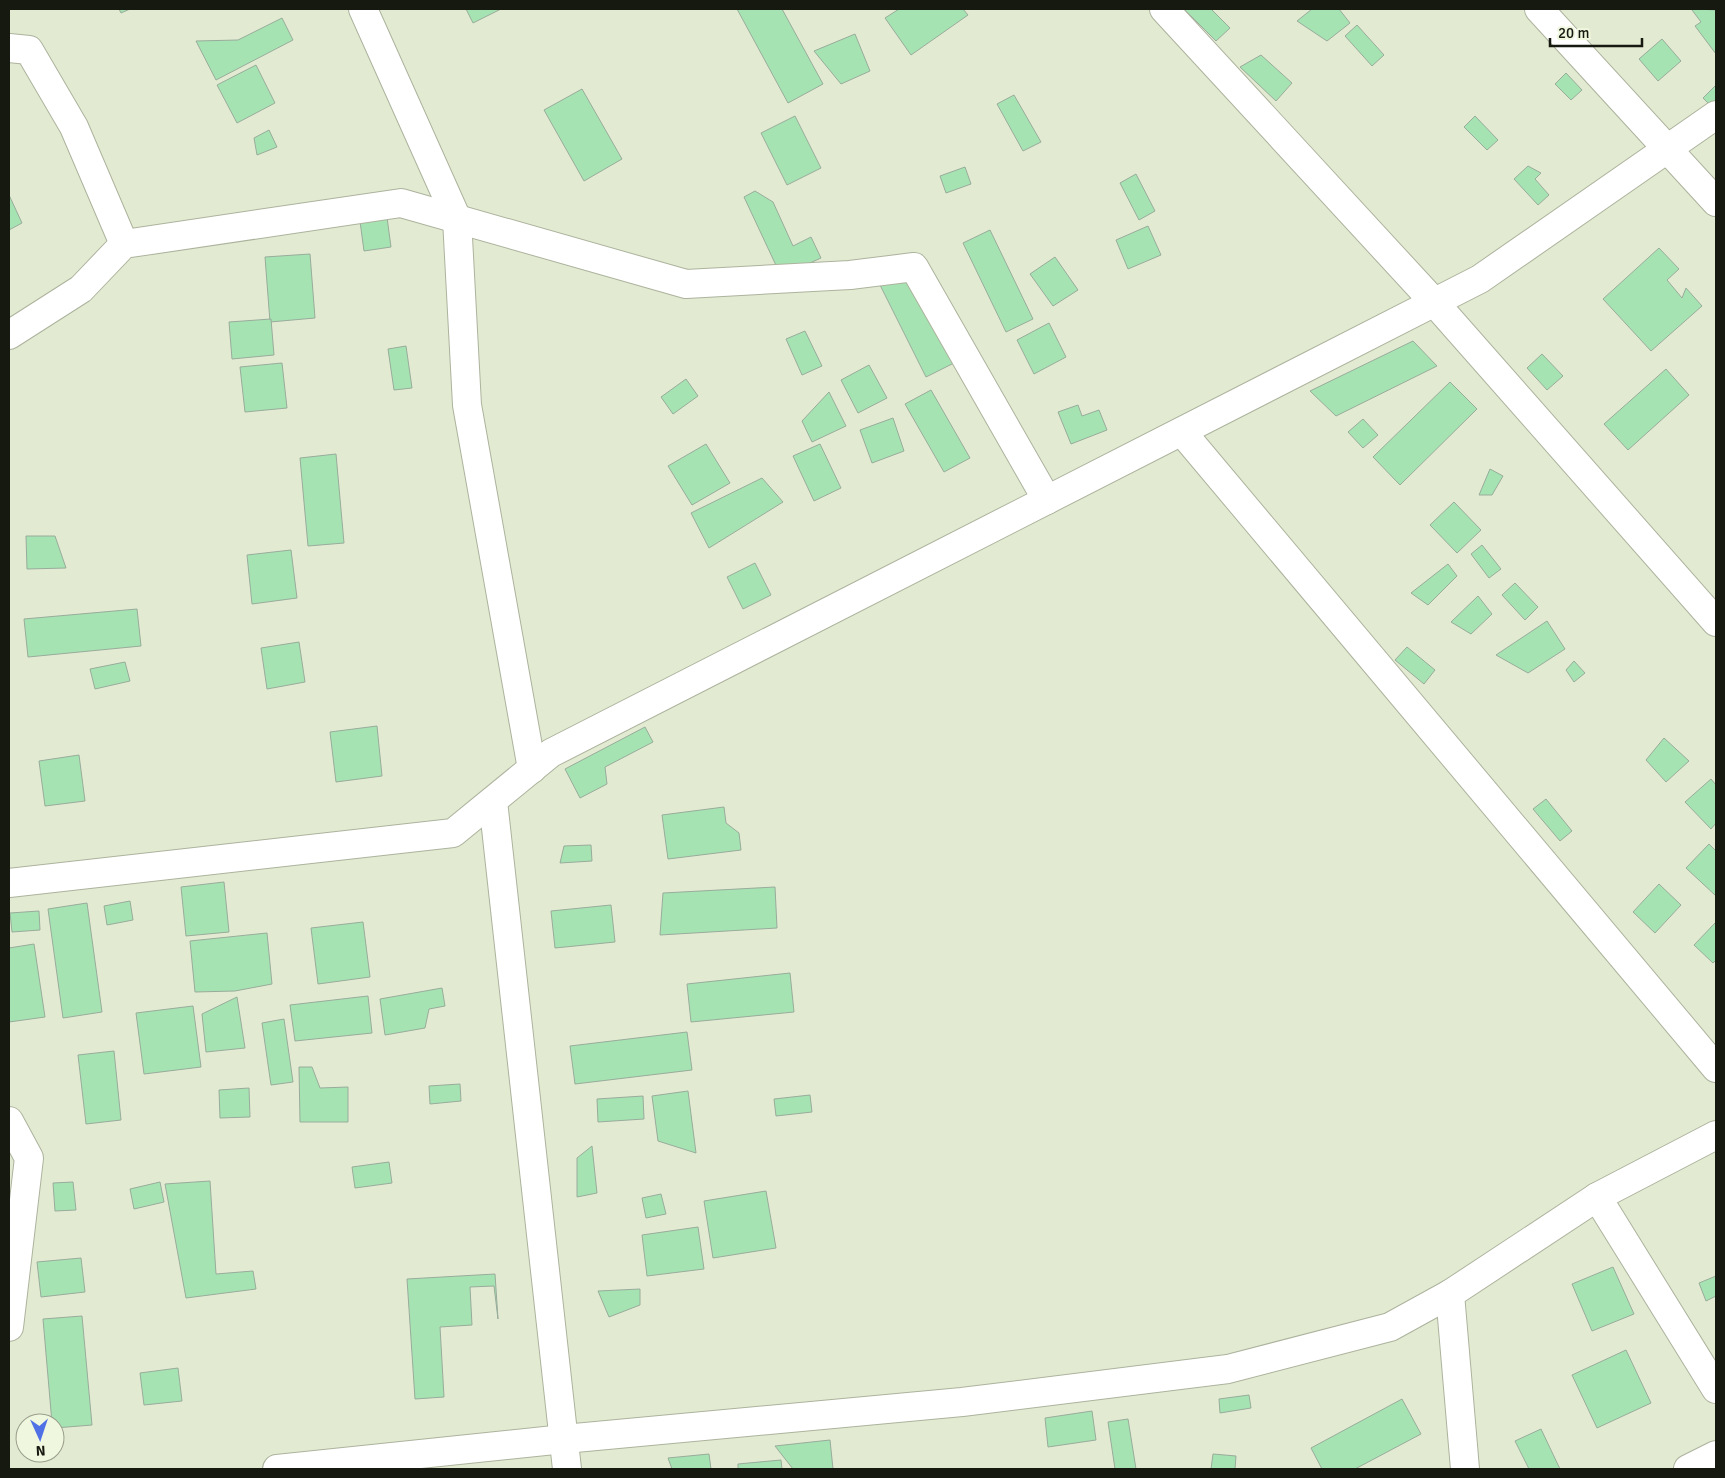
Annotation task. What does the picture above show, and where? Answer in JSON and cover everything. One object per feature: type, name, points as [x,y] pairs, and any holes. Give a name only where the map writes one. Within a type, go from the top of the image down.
[{"type":"street","points":[[363,9],[457,219],[467,405],[532,769]]},
{"type":"street","points":[[1164,9],[1434,302],[1716,622]]},
{"type":"street","points":[[1539,9],[1716,202]]},
{"type":"street","points":[[9,48],[29,50],[74,127],[124,244]]},
{"type":"street","points":[[9,883],[453,833],[552,753],[1480,279],[1716,115]]},
{"type":"street","points":[[9,335],[81,289],[124,244],[401,203],[686,284],[850,275],[914,267],[1047,500]]},
{"type":"street","points":[[1182,432],[1716,1068]]},
{"type":"street","points":[[493,801],[567,1469]]},
{"type":"street","points":[[9,1121],[29,1158],[9,1327]]},
{"type":"street","points":[[277,1469],[564,1439],[962,1402],[1228,1369],[1390,1327],[1450,1294],[1596,1197],[1716,1135]]},
{"type":"street","points":[[1596,1197],[1716,1389]]},
{"type":"street","points":[[1450,1294],[1465,1469]]},
{"type":"street","points":[[1688,1469],[1716,1455]]},
{"type":"building","points":[[119,9],[130,9],[121,13]]},
{"type":"building","points":[[466,9],[501,9],[473,23]]},
{"type":"building","points":[[737,9],[782,9],[823,84],[788,103]]},
{"type":"building","points":[[899,9],[963,9],[968,15],[911,55],[885,18]]},
{"type":"building","points":[[1184,9],[1211,9],[1230,28],[1216,41]]},
{"type":"building","points":[[1312,9],[1339,9],[1350,23],[1327,41],[1297,21]]},
{"type":"building","points":[[1692,10],[1716,10],[1716,54],[1695,26],[1701,22]]},
{"type":"building","points":[[282,18],[293,40],[216,80],[196,41],[238,40]]},
{"type":"building","points":[[1357,25],[1384,55],[1372,66],[1345,36]]},
{"type":"building","points":[[855,34],[870,71],[841,84],[814,51]]},
{"type":"building","points":[[1662,39],[1681,61],[1658,81],[1639,59]]},
{"type":"building","points":[[1261,55],[1292,83],[1276,101],[1240,67]]},
{"type":"building","points":[[256,65],[275,103],[237,123],[217,85]]},
{"type":"building","points":[[1566,73],[1582,90],[1571,100],[1555,84]]},
{"type":"building","points":[[1716,85],[1716,110],[1715,110],[1703,98]]},
{"type":"building","points":[[582,89],[622,159],[584,181],[544,110]]},
{"type":"building","points":[[1014,95],[1041,142],[1023,151],[997,104]]},
{"type":"building","points":[[795,116],[821,168],[787,185],[761,133]]},
{"type":"building","points":[[1475,116],[1498,140],[1487,150],[1464,127]]},
{"type":"building","points":[[269,130],[277,147],[257,155],[254,138]]},
{"type":"building","points":[[1528,166],[1541,173],[1535,179],[1549,195],[1538,205],[1514,179]]},
{"type":"building","points":[[965,167],[971,184],[946,193],[940,176]]},
{"type":"building","points":[[1136,174],[1155,211],[1139,220],[1120,183]]},
{"type":"building","points":[[755,191],[773,202],[793,246],[811,237],[821,258],[781,276],[744,197]]},
{"type":"building","points":[[9,195],[22,223],[9,230]]},
{"type":"building","points":[[386,210],[391,247],[364,251],[359,214]]},
{"type":"building","points":[[1148,226],[1161,255],[1128,269],[1116,240]]},
{"type":"building","points":[[990,230],[1033,319],[1006,332],[963,243]]},
{"type":"building","points":[[1659,248],[1679,269],[1667,280],[1682,298],[1686,288],[1702,306],[1651,351],[1603,299]]},
{"type":"building","points":[[310,254],[315,318],[270,322],[265,257]]},
{"type":"building","points":[[1055,257],[1078,290],[1053,306],[1030,274]]},
{"type":"building","points":[[914,258],[964,358],[926,377],[876,277]]},
{"type":"building","points":[[271,319],[274,355],[232,359],[229,322]]},
{"type":"building","points":[[1049,323],[1066,357],[1034,374],[1017,340]]},
{"type":"building","points":[[805,331],[822,366],[802,375],[786,339]]},
{"type":"building","points":[[1413,341],[1437,366],[1336,416],[1310,391]]},
{"type":"building","points":[[406,346],[412,388],[394,390],[388,349]]},
{"type":"building","points":[[1542,354],[1563,376],[1547,390],[1527,368]]},
{"type":"building","points":[[282,363],[287,408],[245,412],[240,367]]},
{"type":"building","points":[[869,365],[887,398],[858,413],[841,380]]},
{"type":"building","points":[[1666,369],[1689,395],[1628,450],[1604,424]]},
{"type":"building","points":[[686,379],[698,396],[673,414],[661,397]]},
{"type":"building","points":[[1450,382],[1477,409],[1400,485],[1373,457]]},
{"type":"building","points":[[931,390],[970,458],[944,472],[905,404]]},
{"type":"building","points":[[829,392],[846,426],[812,442],[802,421]]},
{"type":"building","points":[[1078,405],[1082,416],[1099,410],[1107,430],[1071,444],[1058,412]]},
{"type":"building","points":[[893,418],[904,451],[872,463],[860,430]]},
{"type":"building","points":[[1363,419],[1378,435],[1363,448],[1348,432]]},
{"type":"building","points":[[706,444],[730,483],[692,505],[668,466]]},
{"type":"building","points":[[820,444],[841,488],[814,501],[793,456]]},
{"type":"building","points":[[336,454],[344,543],[308,546],[300,458]]},
{"type":"building","points":[[1490,469],[1503,476],[1492,495],[1479,495]]},
{"type":"building","points":[[762,478],[783,502],[709,548],[691,513]]},
{"type":"building","points":[[1454,502],[1481,530],[1457,553],[1430,525]]},
{"type":"building","points":[[26,536],[55,536],[66,568],[27,569]]},
{"type":"building","points":[[1482,545],[1501,569],[1489,578],[1471,554]]},
{"type":"building","points":[[291,550],[297,598],[252,604],[247,555]]},
{"type":"building","points":[[755,563],[771,595],[743,609],[727,577]]},
{"type":"building","points":[[1448,564],[1457,576],[1428,605],[1411,593]]},
{"type":"building","points":[[1515,583],[1538,607],[1525,620],[1502,595]]},
{"type":"building","points":[[1478,596],[1492,614],[1471,634],[1451,622]]},
{"type":"building","points":[[137,609],[141,646],[28,657],[24,619]]},
{"type":"building","points":[[1547,621],[1565,649],[1528,673],[1496,655]]},
{"type":"building","points":[[299,642],[305,682],[267,689],[261,648]]},
{"type":"building","points":[[1407,647],[1435,670],[1424,684],[1395,660]]},
{"type":"building","points":[[1574,661],[1585,673],[1574,682],[1566,670]]},
{"type":"building","points":[[125,662],[130,681],[95,689],[90,669]]},
{"type":"building","points":[[377,726],[382,776],[336,782],[330,732]]},
{"type":"building","points":[[645,727],[653,742],[605,767],[607,784],[580,798],[565,769]]},
{"type":"building","points":[[1664,738],[1689,761],[1666,782],[1646,760]]},
{"type":"building","points":[[79,755],[85,801],[45,806],[39,761]]},
{"type":"building","points":[[1711,779],[1716,785],[1716,823],[1711,829],[1685,802]]},
{"type":"building","points":[[1546,799],[1572,831],[1560,841],[1533,809]]},
{"type":"building","points":[[724,807],[726,823],[739,833],[741,850],[668,859],[662,815]]},
{"type":"building","points":[[1709,844],[1716,851],[1716,896],[1686,868]]},
{"type":"building","points":[[591,845],[592,861],[560,863],[564,846]]},
{"type":"building","points":[[224,882],[229,932],[186,936],[181,887]]},
{"type":"building","points":[[1659,884],[1681,905],[1655,933],[1633,912]]},
{"type":"building","points":[[775,887],[777,928],[660,935],[663,893]]},
{"type":"building","points":[[130,901],[133,920],[107,925],[104,906]]},
{"type":"building","points":[[87,903],[102,1012],[63,1018],[48,909]]},
{"type":"building","points":[[611,905],[615,942],[555,948],[551,911]]},
{"type":"building","points":[[39,911],[40,930],[12,932],[10,913]]},
{"type":"building","points":[[363,922],[370,977],[318,984],[311,928]]},
{"type":"building","points":[[1716,922],[1716,960],[1713,963],[1694,945]]},
{"type":"building","points":[[267,933],[272,984],[235,991],[195,992],[190,941]]},
{"type":"building","points":[[34,944],[45,1017],[9,1022],[9,948]]},
{"type":"building","points":[[790,973],[794,1012],[691,1022],[687,984]]},
{"type":"building","points":[[442,988],[445,1006],[429,1009],[425,1028],[385,1035],[380,999]]},
{"type":"building","points":[[368,996],[372,1033],[295,1041],[290,1005]]},
{"type":"building","points":[[237,997],[245,1048],[206,1052],[202,1014]]},
{"type":"building","points":[[193,1006],[201,1067],[144,1074],[136,1013]]},
{"type":"building","points":[[284,1019],[293,1082],[271,1085],[262,1023]]},
{"type":"building","points":[[687,1032],[692,1070],[575,1084],[570,1046]]},
{"type":"building","points":[[114,1051],[121,1120],[86,1124],[78,1055]]},
{"type":"building","points":[[299,1067],[312,1067],[320,1088],[348,1087],[348,1122],[300,1122]]},
{"type":"building","points":[[460,1084],[461,1101],[430,1104],[429,1086]]},
{"type":"building","points":[[249,1088],[250,1117],[220,1118],[219,1090]]},
{"type":"building","points":[[688,1091],[696,1153],[658,1141],[652,1096]]},
{"type":"building","points":[[810,1095],[812,1112],[776,1116],[774,1099]]},
{"type":"building","points":[[643,1096],[644,1119],[598,1122],[597,1099]]},
{"type":"building","points":[[592,1146],[597,1193],[577,1197],[577,1158]]},
{"type":"building","points":[[389,1162],[392,1183],[355,1188],[352,1167]]},
{"type":"building","points":[[210,1181],[216,1274],[253,1271],[256,1289],[186,1298],[165,1184]]},
{"type":"building","points":[[73,1182],[76,1210],[55,1211],[53,1183]]},
{"type":"building","points":[[160,1182],[164,1202],[134,1209],[130,1189]]},
{"type":"building","points":[[766,1191],[776,1248],[713,1258],[704,1201]]},
{"type":"building","points":[[661,1194],[666,1214],[646,1218],[642,1198]]},
{"type":"building","points":[[698,1227],[704,1269],[647,1276],[642,1235]]},
{"type":"building","points":[[81,1258],[85,1292],[41,1297],[37,1262]]},
{"type":"building","points":[[1613,1267],[1634,1314],[1592,1331],[1572,1284]]},
{"type":"building","points":[[495,1274],[498,1319],[494,1286],[470,1287],[472,1325],[440,1327],[444,1397],[415,1399],[407,1279]]},
{"type":"building","points":[[1716,1276],[1716,1296],[1706,1301],[1699,1283]]},
{"type":"building","points":[[640,1289],[640,1305],[609,1317],[598,1291]]},
{"type":"building","points":[[82,1316],[92,1425],[65,1427],[65,1413],[51,1413],[43,1319]]},
{"type":"building","points":[[1626,1350],[1651,1403],[1597,1428],[1572,1375]]},
{"type":"building","points":[[178,1368],[182,1401],[144,1405],[140,1373]]},
{"type":"building","points":[[1249,1395],[1251,1408],[1220,1413],[1219,1399]]},
{"type":"building","points":[[1402,1399],[1421,1434],[1355,1469],[1322,1469],[1311,1448]]},
{"type":"building","points":[[1092,1411],[1096,1440],[1048,1447],[1045,1418]]},
{"type":"building","points":[[1128,1419],[1136,1469],[1115,1469],[1108,1422]]},
{"type":"building","points":[[1541,1429],[1560,1469],[1529,1469],[1515,1441]]},
{"type":"building","points":[[830,1440],[833,1469],[793,1469],[775,1446]]},
{"type":"building","points":[[709,1454],[711,1469],[672,1469],[668,1458]]},
{"type":"building","points":[[1213,1454],[1236,1456],[1235,1469],[1211,1469]]},
{"type":"building","points":[[781,1460],[782,1469],[738,1469],[738,1464]]}]
